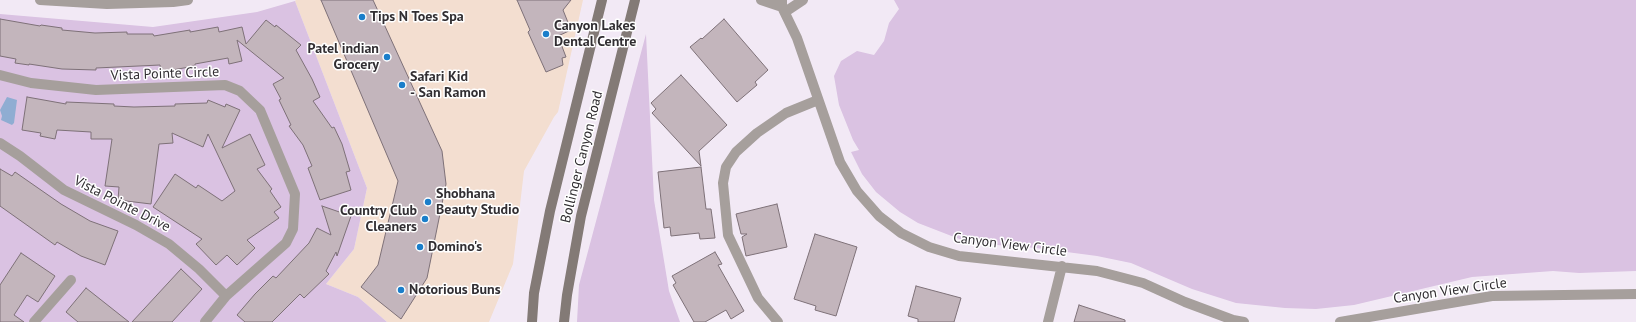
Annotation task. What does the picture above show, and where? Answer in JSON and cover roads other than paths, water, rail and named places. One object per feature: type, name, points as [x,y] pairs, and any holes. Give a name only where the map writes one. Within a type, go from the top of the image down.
[{"type":"main road","name":"Bollinger Canyon Road","points":[[532,322],[534,293],[550,211],[602,0]]},
{"type":"main road","name":"Bollinger Canyon Road","points":[[564,322],[580,216],[635,0]]},
{"type":"street","points":[[40,0],[107,4],[173,2],[188,0]]},
{"type":"street","points":[[761,0],[783,6],[803,0]]},
{"type":"street","name":"Canyon View Circle","points":[[783,6],[798,38],[840,162],[857,191],[879,216],[902,233],[929,247],[959,256],[1062,266],[1096,271],[1143,283],[1184,302],[1233,321],[1244,322]]},
{"type":"street","name":"Vista Pointe Circle","points":[[0,75],[31,84],[96,90],[225,85],[240,90],[260,110],[295,194],[295,217],[293,229],[286,243],[226,296],[205,322]]},
{"type":"street","points":[[778,322],[758,298],[728,235],[723,183],[726,167],[736,152],[757,133],[786,113],[818,100]]},
{"type":"street","name":"Vista Pointe Drive","points":[[0,144],[20,156],[64,190],[169,244],[199,269],[226,296]]},
{"type":"street","points":[[1048,322],[1062,266]]},
{"type":"street","points":[[34,322],[71,280]]},
{"type":"street","name":"Canyon View Circle","points":[[1340,322],[1492,296],[1636,294]]},
{"type":"water","points":[[7,97],[17,100],[14,123],[12,125],[1,120],[2,116],[0,110]]},
{"type":"place","name":"Tips N Toes Spa","points":[[362,17]]},
{"type":"place","name":"Canyon Lakes Dental Centre","points":[[546,34]]},
{"type":"place","name":"Patel indian Grocery","points":[[387,57]]},
{"type":"place","name":"Safari Kid - San Ramon","points":[[402,85]]},
{"type":"place","name":"Shobhana Beauty Studio","points":[[428,202]]},
{"type":"place","name":"Country Club Cleaners","points":[[425,219]]},
{"type":"place","name":"Domino's","points":[[420,247]]},
{"type":"place","name":"Notorious Buns","points":[[401,290]]}]
